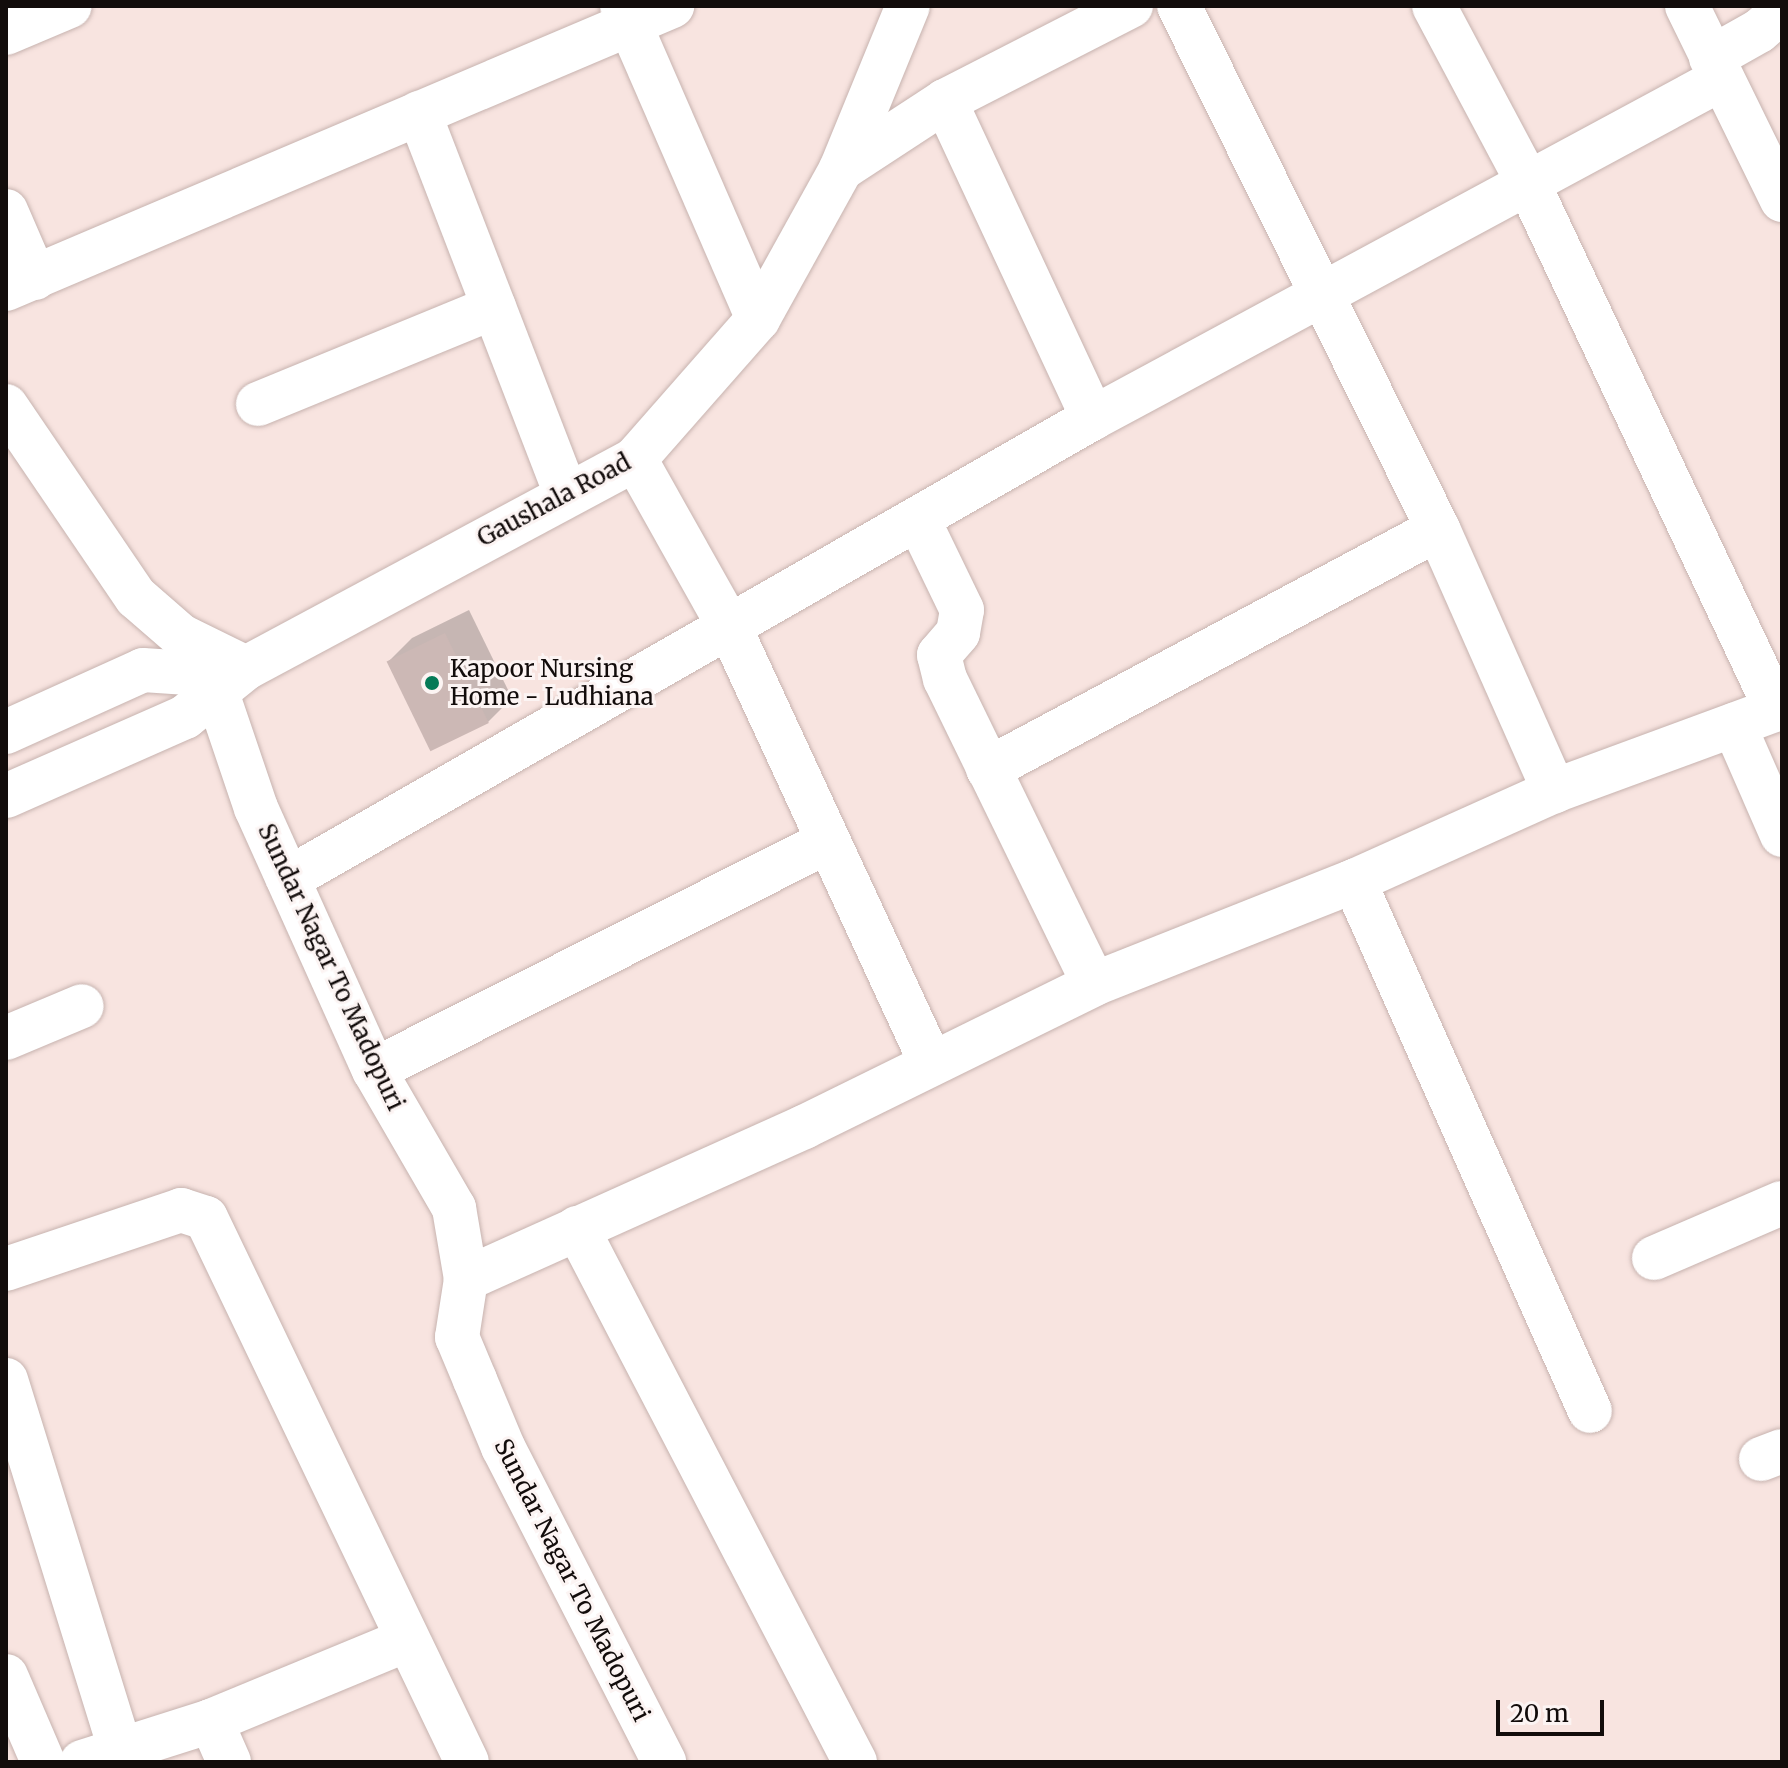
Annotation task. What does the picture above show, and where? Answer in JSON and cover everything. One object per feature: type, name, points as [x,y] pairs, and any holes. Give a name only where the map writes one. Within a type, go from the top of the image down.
[{"type":"street","points":[[6,33],[70,6]]},
{"type":"street","points":[[6,211],[20,283],[419,113],[625,14],[672,6]]},
{"type":"street","name":"Gaushala Road","points":[[6,796],[220,688],[566,493],[635,459],[758,319],[841,169],[908,6]]},
{"type":"street","points":[[841,169],[945,101],[1131,6]]},
{"type":"street","points":[[1179,6],[1319,295],[1438,529],[1554,791]]},
{"type":"street","points":[[466,1279],[778,1140],[1094,984],[1354,881],[1554,791],[1779,708],[1528,183],[1434,6]]},
{"type":"street","points":[[1687,6],[1782,200]]},
{"type":"street","points":[[288,879],[1093,418],[1528,183],[1716,68],[1782,11]]},
{"type":"street","points":[[625,14],[758,319]]},
{"type":"street","points":[[945,101],[1093,418]]},
{"type":"street","points":[[419,113],[566,493]]},
{"type":"street","points":[[258,404],[494,307]]},
{"type":"street","points":[[6,406],[136,597],[181,636],[220,688]]},
{"type":"street","points":[[635,459],[730,628],[931,1063]]},
{"type":"street","points":[[918,519],[962,610],[960,628],[943,646],[939,662],[1094,984]]},
{"type":"street","points":[[988,769],[1438,529]]},
{"type":"street","points":[[7,728],[143,670],[220,688]]},
{"type":"street","name":"Sundar Nagar To Madopuri","points":[[220,688],[239,763],[288,879],[374,1070],[454,1208],[466,1279],[457,1337],[503,1447],[664,1762]]},
{"type":"street","points":[[1734,725],[1782,835]]},
{"type":"street","points":[[374,1070],[827,842]]},
{"type":"street","points":[[1354,881],[1590,1411]]},
{"type":"street","points":[[6,1038],[82,1006]]},
{"type":"street","points":[[1654,1258],[1782,1203]]},
{"type":"street","points":[[6,1269],[181,1210],[206,1218],[467,1762]]},
{"type":"street","points":[[577,1228],[855,1762]]},
{"type":"street","points":[[6,1380],[101,1755],[211,1721],[407,1640]]},
{"type":"street","points":[[6,1676],[43,1762]]},
{"type":"street","points":[[211,1721],[229,1762]]},
{"type":"building","points":[[445,633],[489,723],[430,751],[387,661]]},
{"type":"place","name":"Kapoor Nursing Home - Ludhiana","points":[[432,683]]}]
